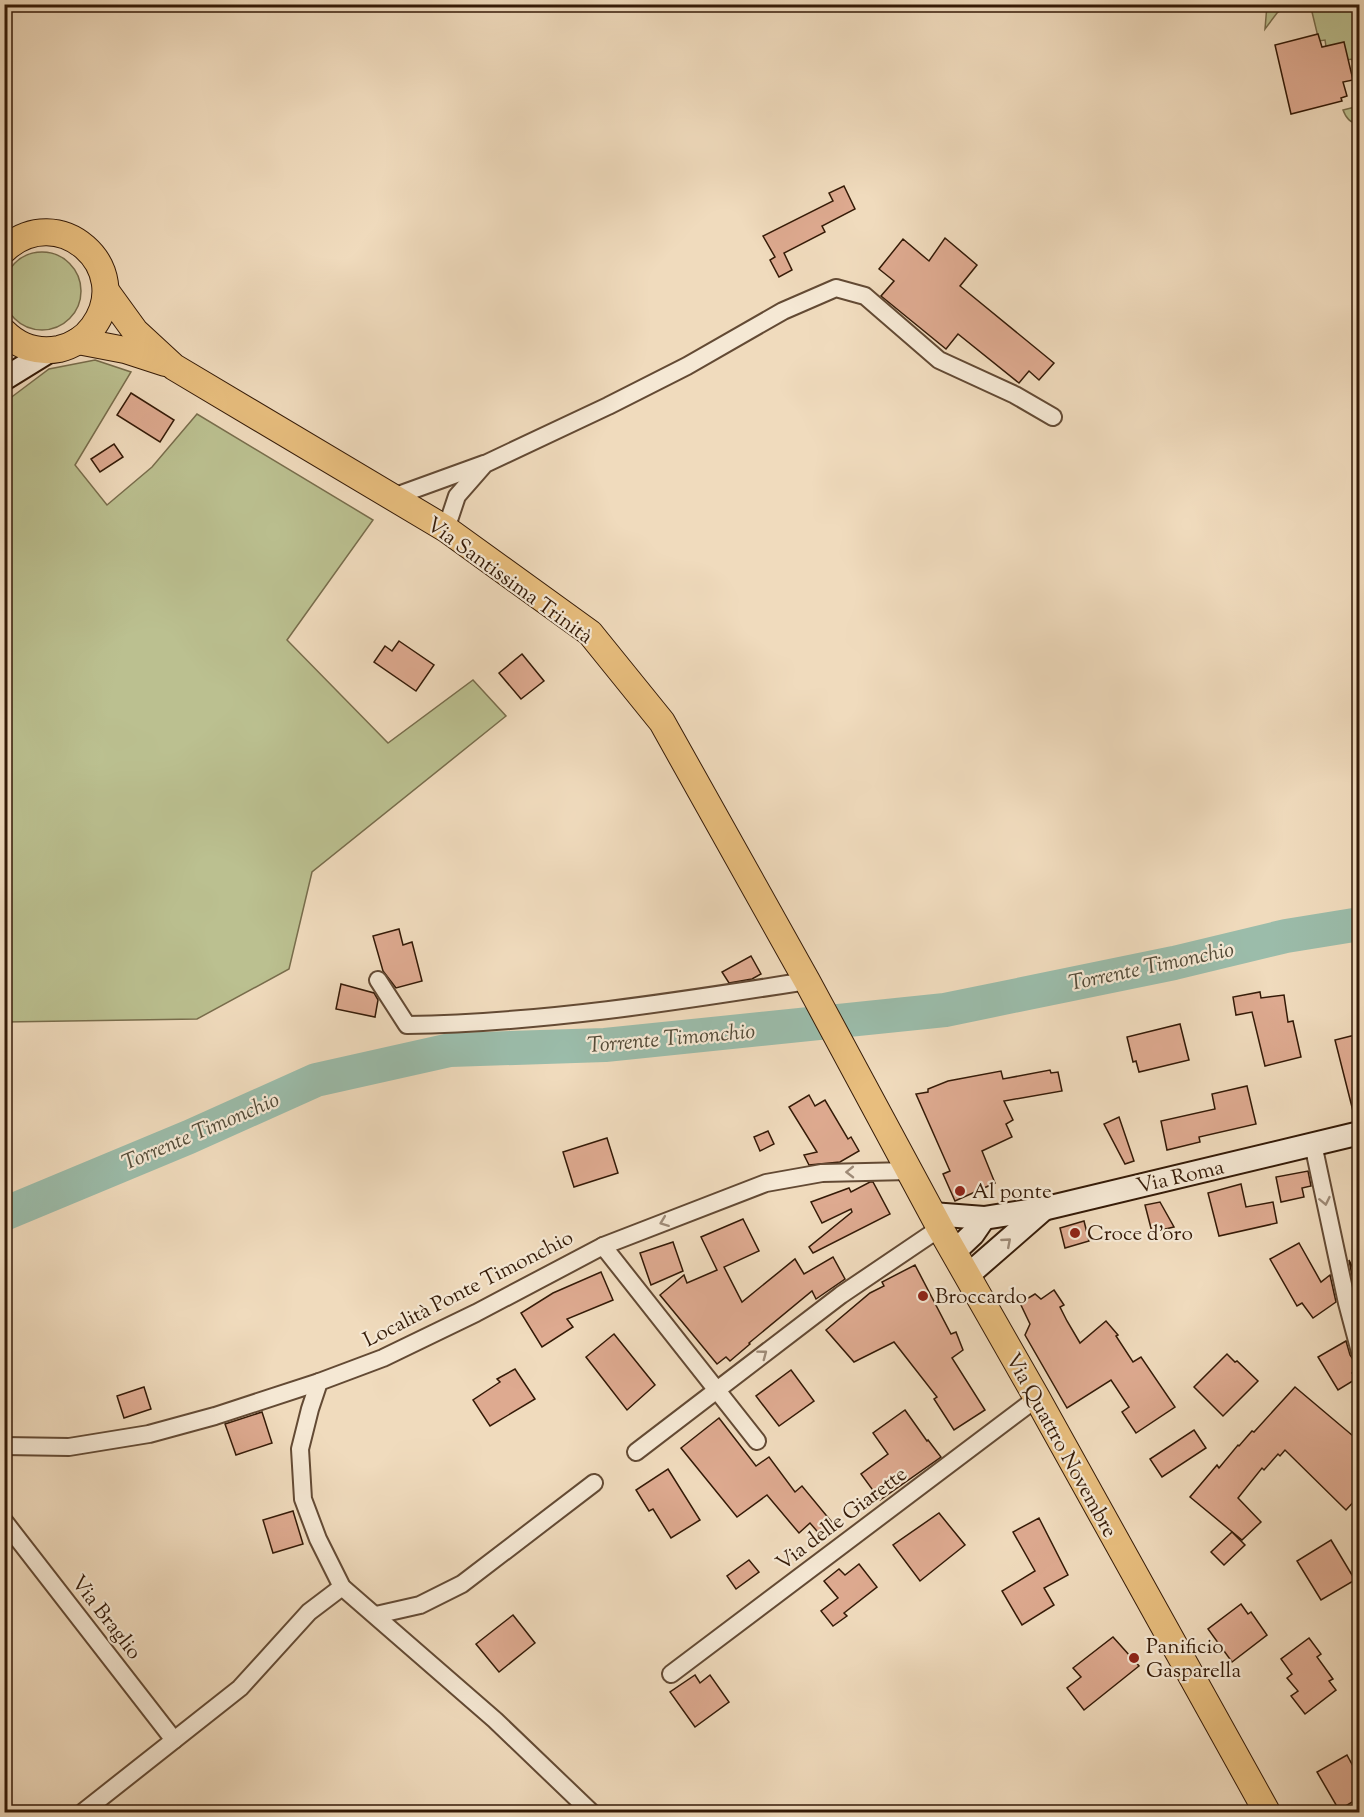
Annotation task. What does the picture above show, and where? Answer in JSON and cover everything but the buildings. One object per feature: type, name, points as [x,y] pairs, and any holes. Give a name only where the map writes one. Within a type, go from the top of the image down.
[{"type":"main road","name":"Via Santissima Trinità","points":[[4,332],[23,345],[36,350],[65,347],[90,332],[104,306],[106,291],[103,273],[95,257],[82,243],[66,235],[48,231],[29,234],[7,244]]},
{"type":"main road","name":"Via Santissima Trinità","points":[[106,291],[135,331],[174,366],[446,529],[590,633],[662,722],[858,1076]]},
{"type":"main road","name":"Via Santissima Trinità","points":[[78,341],[125,350],[174,366]]},
{"type":"main road","name":"Via Quattro Novembre","points":[[858,1076],[936,1221],[1267,1812]]},
{"type":"street","points":[[393,497],[485,464],[608,406],[687,366],[783,311],[836,288],[865,296],[939,360],[1015,395],[1053,417]]},
{"type":"street","points":[[4,379],[51,350]]},
{"type":"street","points":[[446,529],[457,496],[485,464]]},
{"type":"street","points":[[378,980],[407,1025],[448,1024],[637,1007],[808,984]]},
{"type":"street","name":"Via Roma","points":[[936,1221],[984,1218],[1047,1208],[1359,1133]]},
{"type":"street","points":[[1313,1144],[1359,1352]]},
{"type":"street","name":"Località Ponte Timonchio","points":[[4,1446],[69,1447],[149,1434],[215,1416],[320,1382],[383,1358],[476,1313],[603,1246],[765,1183],[822,1173],[909,1171]]},
{"type":"street","name":"Via Roma","points":[[967,1276],[1047,1208]]},
{"type":"street","points":[[954,1252],[973,1234],[984,1218]]},
{"type":"street","points":[[636,1452],[936,1221]]},
{"type":"street","name":"Località Ponte Timonchio","points":[[603,1246],[756,1441]]},
{"type":"street","points":[[320,1382],[310,1408],[300,1449],[303,1499],[318,1539],[342,1587],[495,1720],[591,1812]]},
{"type":"street","name":"Via delle Giarette","points":[[671,1674],[1037,1398]]},
{"type":"street","points":[[376,1615],[420,1605],[462,1584],[594,1483]]},
{"type":"street","name":"Via Braglio","points":[[4,1521],[174,1740]]},
{"type":"street","points":[[83,1812],[240,1688],[309,1612],[342,1587]]},
{"type":"green space","points":[[1267,5],[1289,5],[1277,13],[1265,29]]},
{"type":"green space","points":[[1304,5],[1359,5],[1359,94],[1352,59],[1336,62],[1327,53],[1325,40],[1319,41],[1312,12]]},
{"type":"green space","points":[[1359,106],[1359,124],[1353,123],[1343,110]]},
{"type":"green space","points":[[42,252],[57,255],[70,263],[78,276],[81,291],[78,306],[70,319],[57,327],[42,330],[27,327],[14,319],[6,306],[3,291],[6,276],[14,263],[27,255]]},
{"type":"green space","points":[[95,360],[131,372],[75,465],[107,505],[152,467],[197,414],[373,520],[287,640],[388,743],[473,680],[506,716],[312,872],[289,969],[197,1019],[5,1022],[5,402],[49,369]]},
{"type":"waterway","name":"Torrente Timonchio","points":[[4,1214],[189,1137],[316,1080],[450,1050],[605,1045],[945,1010],[1174,963],[1286,936],[1360,924]]},
{"type":"place","name":"Al ponte","points":[[960,1191]]},
{"type":"place","name":"Croce d'oro","points":[[1075,1233]]},
{"type":"place","name":"Broccardo","points":[[923,1296]]},
{"type":"place","name":"Panificio Gasparella","points":[[1134,1658]]}]
